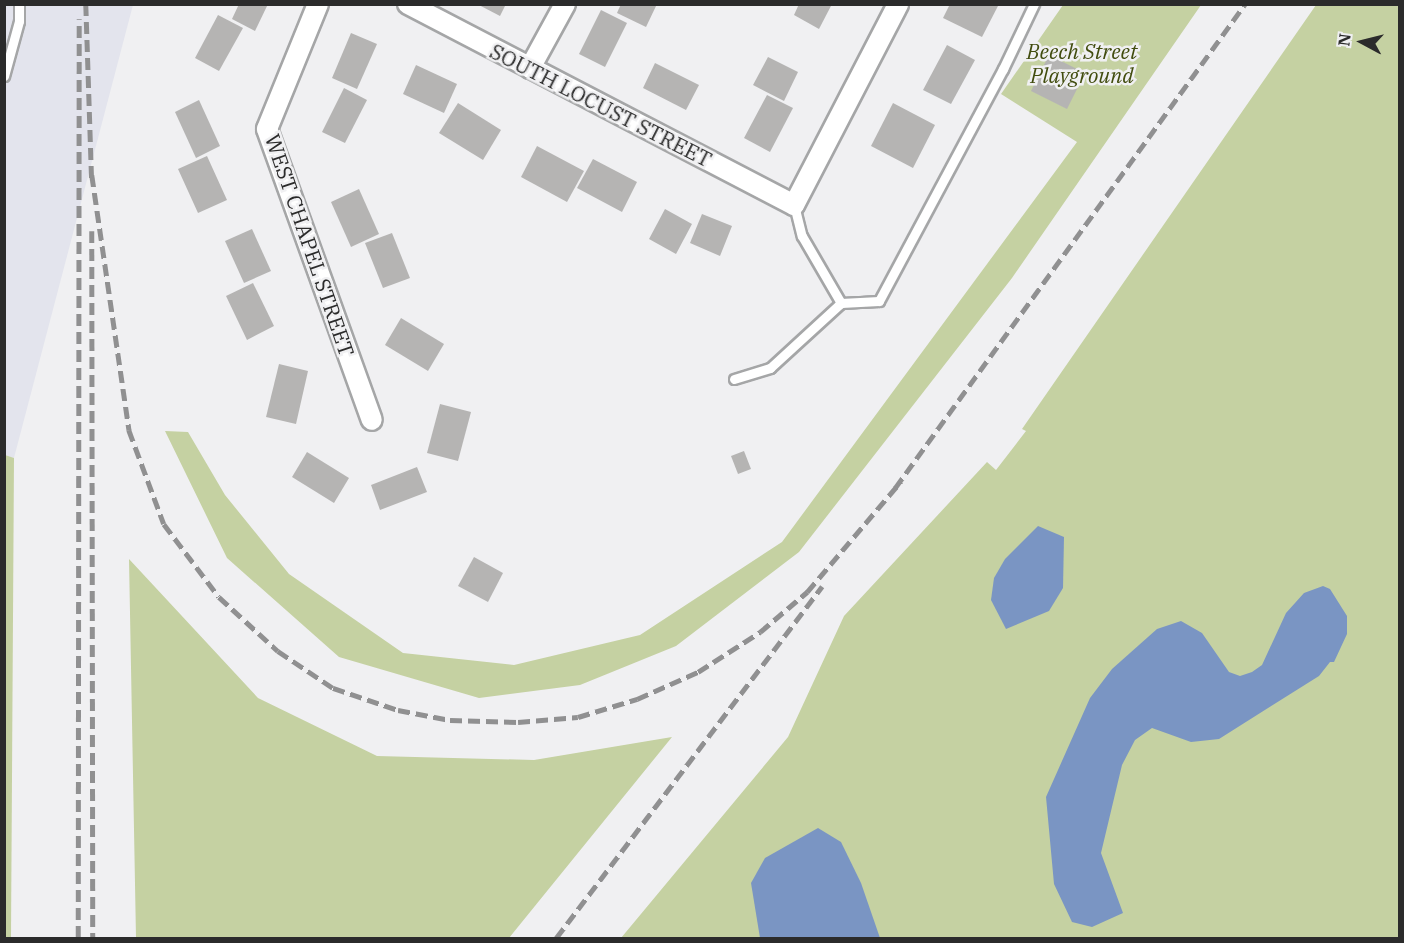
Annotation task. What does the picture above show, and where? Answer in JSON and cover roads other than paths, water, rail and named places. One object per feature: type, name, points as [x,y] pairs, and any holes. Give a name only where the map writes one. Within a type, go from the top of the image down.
[{"type":"street","name":"WEST CHAPEL STREET","points":[[318,4],[267,129],[372,420]]},
{"type":"street","name":"SOUTH LOCUST STREET","points":[[408,4],[794,205]]},
{"type":"street","points":[[530,68],[565,4]]},
{"type":"street","points":[[794,205],[897,4]]},
{"type":"lane","points":[[4,76],[19,21],[19,4]]},
{"type":"lane","points":[[735,380],[770,368],[841,303],[879,301],[1004,69],[1034,4]]},
{"type":"lane","points":[[794,205],[802,236],[841,303]]},
{"type":"water","points":[[1038,526],[1064,537],[1063,588],[1049,611],[1006,629],[991,600],[994,578],[1005,559]]},
{"type":"water","points":[[1323,586],[1330,589],[1347,616],[1347,634],[1334,662],[1330,662],[1319,676],[1219,739],[1191,742],[1152,728],[1135,740],[1122,765],[1101,853],[1123,913],[1092,927],[1072,922],[1054,884],[1046,797],[1090,698],[1112,669],[1157,629],[1181,621],[1202,633],[1229,672],[1240,676],[1252,672],[1262,665],[1286,613],[1304,593]]},
{"type":"water","points":[[818,828],[841,842],[861,883],[880,938],[760,938],[751,883],[765,858]]},
{"type":"railway","points":[[86,4],[92,183]]},
{"type":"railway","points":[[895,488],[1245,4]]},
{"type":"railway","points":[[78,938],[79,19]]},
{"type":"railway","points":[[92,175],[129,430],[164,524],[219,597],[278,651],[333,688],[398,710],[450,720],[518,722],[578,717],[637,699],[698,672],[760,632],[807,592],[901,481]]},
{"type":"railway","points":[[92,231],[93,938]]},
{"type":"railway","points":[[556,938],[822,586]]},
{"type":"park label","name":"Beech Street Playground","points":[[1082,63]]}]
